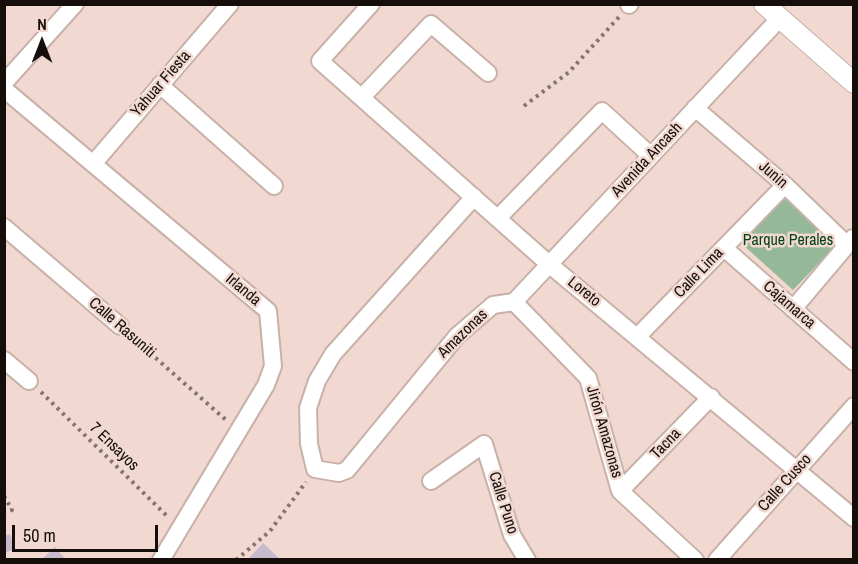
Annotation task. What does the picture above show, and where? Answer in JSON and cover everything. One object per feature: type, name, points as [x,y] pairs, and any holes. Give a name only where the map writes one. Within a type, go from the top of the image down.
[{"type":"street","points":[[4,83],[75,4]]},
{"type":"street","name":"Yahuar Fiesta","points":[[93,164],[230,4]]},
{"type":"street","name":"Loreto","points":[[371,4],[320,61],[363,96],[550,265],[854,518]]},
{"type":"street","points":[[764,4],[854,83]]},
{"type":"street","name":"Avenida Ancash","points":[[514,302],[780,18]]},
{"type":"street","points":[[363,96],[431,24],[488,73]]},
{"type":"street","points":[[160,85],[274,186]]},
{"type":"street","name":"Irlanda","points":[[4,89],[268,311],[273,366],[266,385],[161,560]]},
{"type":"street","name":"Junin","points":[[695,108],[850,241]]},
{"type":"street","points":[[498,218],[602,111],[651,156]]},
{"type":"street","name":"Calle Lima","points":[[638,336],[785,185]]},
{"type":"street","points":[[315,469],[309,444],[308,408],[317,381],[333,354],[474,198]]},
{"type":"street","name":"Calle Rasuniti","points":[[4,227],[120,326]]},
{"type":"street","points":[[793,309],[850,241]]},
{"type":"street","name":"Cajamarca","points":[[724,248],[854,362]]},
{"type":"street","name":"Amazonas","points":[[315,469],[339,473],[347,470],[419,380],[474,319],[493,305],[514,302]]},
{"type":"street","name":"Jirón Amazonas","points":[[514,302],[588,378],[620,491],[695,560]]},
{"type":"street","points":[[4,360],[29,381]]},
{"type":"street","name":"Tacna","points":[[620,491],[711,397]]},
{"type":"street","name":"Calle Cusco","points":[[717,560],[854,406]]},
{"type":"street","name":"Calle Puno","points":[[431,482],[484,444],[512,535],[527,560]]},
{"type":"path","points":[[524,105],[569,72],[629,5]]},
{"type":"path","name":"Calle Rasuniti","points":[[120,326],[238,430]]},
{"type":"path","name":"7 Ensayos","points":[[29,381],[181,529]]},
{"type":"path","points":[[236,560],[270,531],[315,469]]},
{"type":"path","points":[[4,496],[12,510],[4,512]]},
{"type":"green space","name":"Parque Perales","points":[[785,194],[838,243],[793,290],[741,243]]},
{"type":"building","points":[[10,534],[15,549],[4,553],[4,536]]},
{"type":"building","points":[[263,543],[281,560],[253,560],[250,557]]},
{"type":"building","points":[[55,547],[66,560],[41,560]]}]
